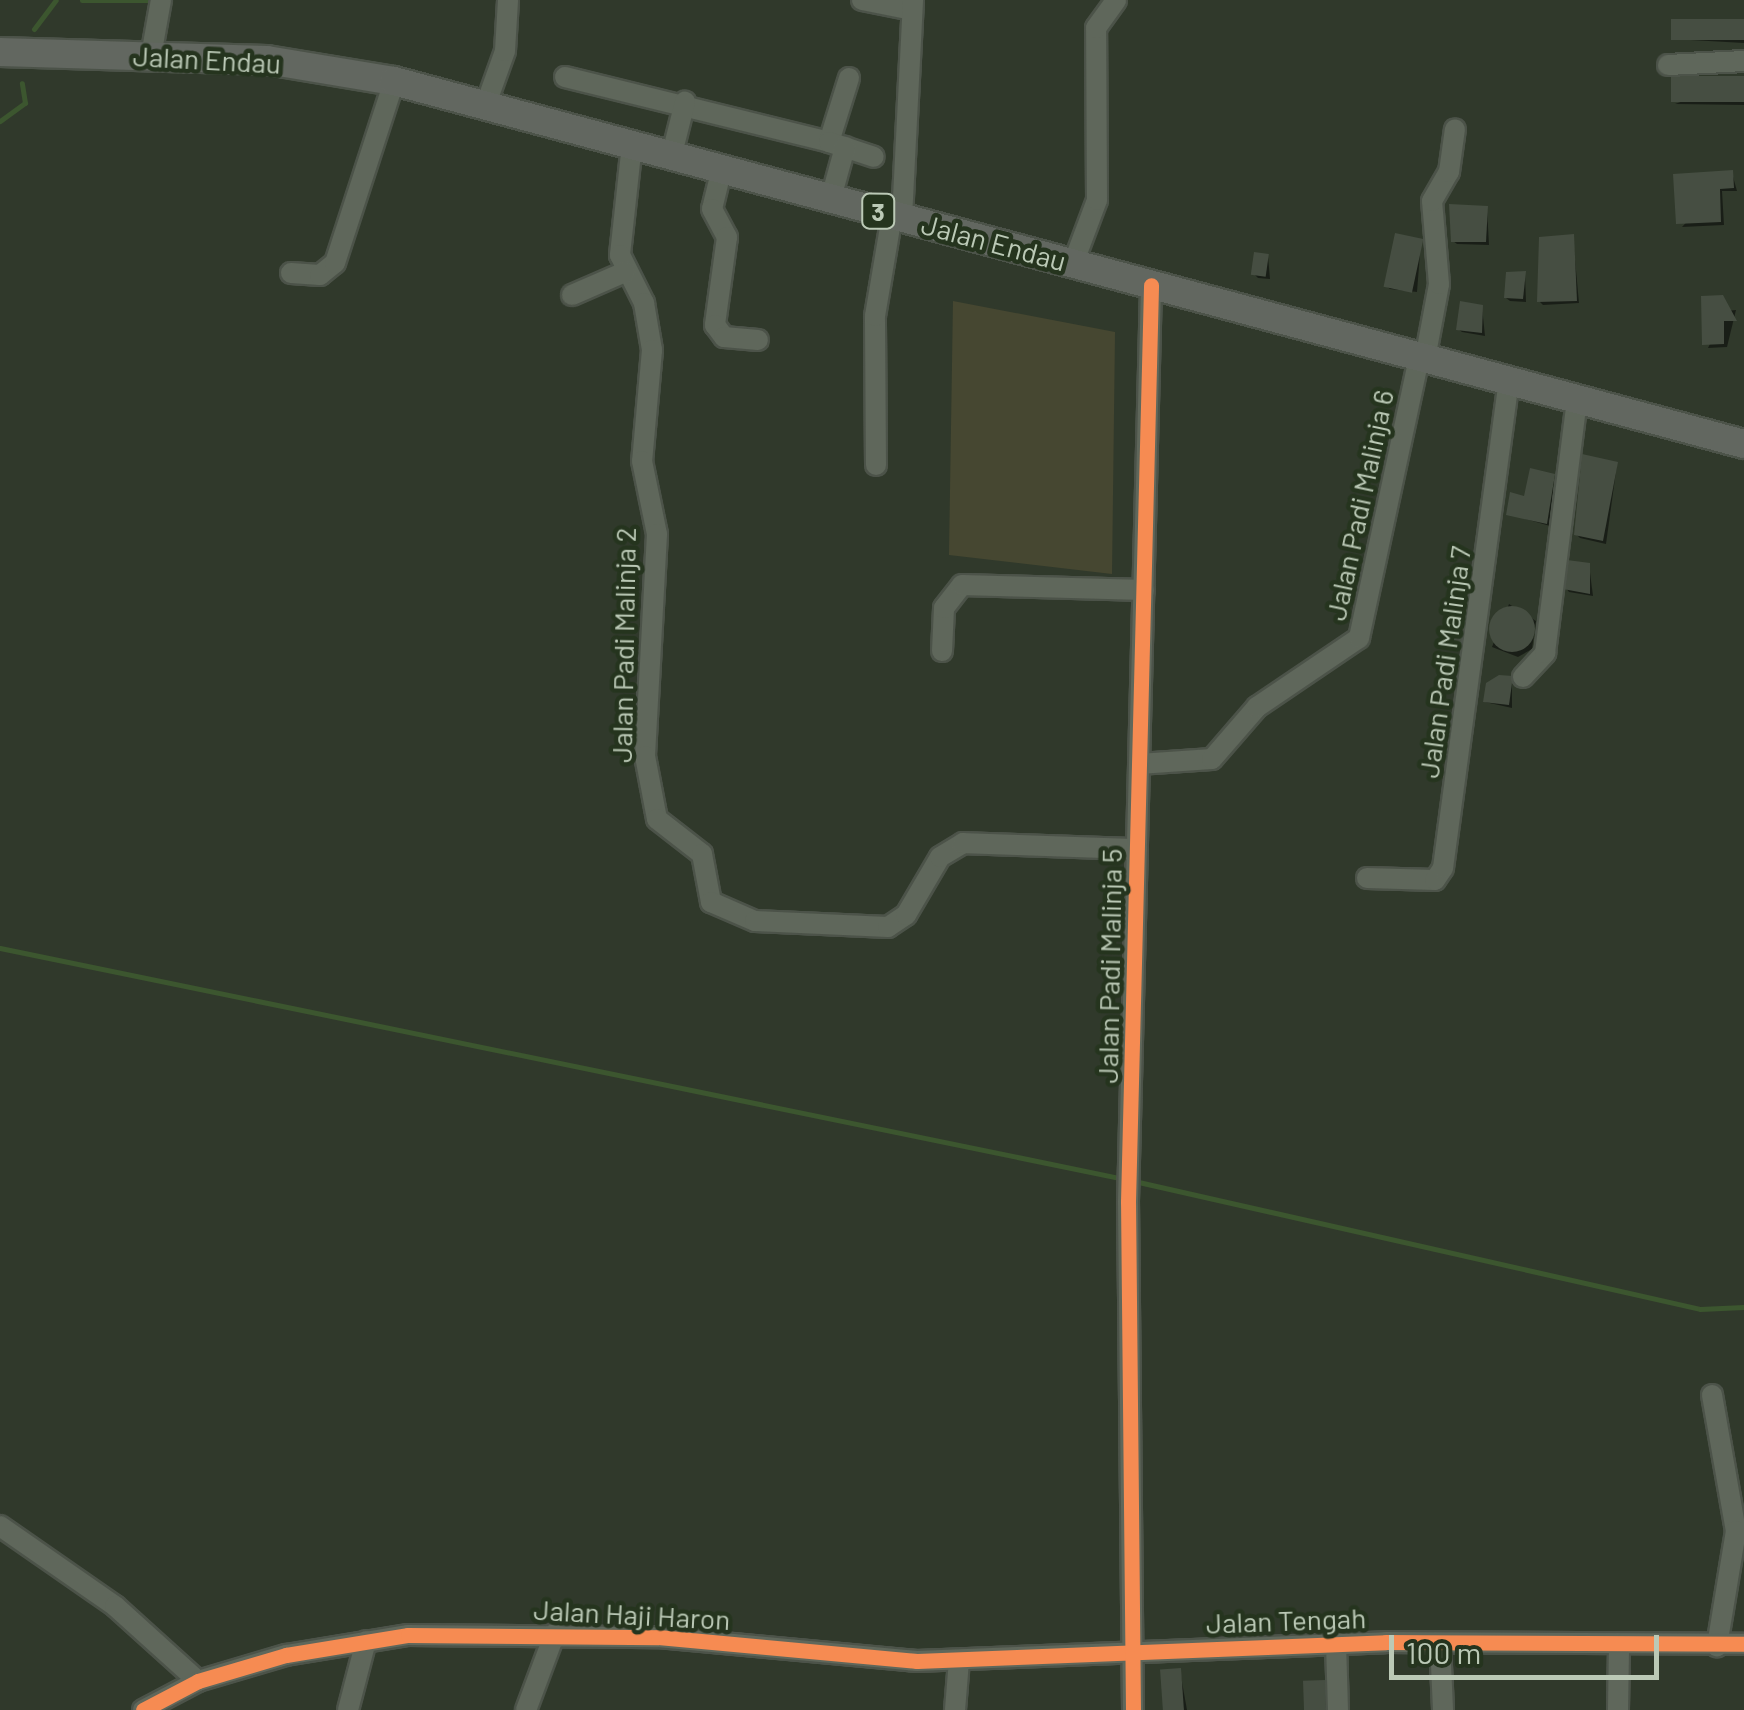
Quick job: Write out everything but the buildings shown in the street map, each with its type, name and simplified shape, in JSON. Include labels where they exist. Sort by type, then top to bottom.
[{"type":"highway","name":"Jalan Endau","points":[[0,52],[267,60],[394,81],[1744,444]]},
{"type":"street","points":[[151,56],[161,0]]},
{"type":"street","points":[[486,104],[505,51],[508,0]]},
{"type":"street","points":[[862,0],[912,5],[897,216],[875,316],[876,464]]},
{"type":"street","points":[[1073,264],[1097,200],[1096,28],[1116,0]]},
{"type":"street","points":[[1668,66],[1744,61]]},
{"type":"street","points":[[565,77],[685,102],[874,157]]},
{"type":"street","points":[[830,198],[849,78]]},
{"type":"street","points":[[291,274],[320,275],[335,262],[394,81]]},
{"type":"street","points":[[672,154],[685,102]]},
{"type":"street","name":"Jalan Padi Malinja 6","points":[[1139,764],[1212,759],[1258,707],[1359,638],[1439,284],[1432,201],[1449,172],[1455,130]]},
{"type":"street","name":"Jalan Padi Malinja 2","points":[[632,144],[625,272],[644,303],[652,350],[642,461],[656,534],[645,756],[651,804],[663,828],[702,854],[711,902],[755,921],[894,925],[940,857],[964,843],[1137,849]]},
{"type":"street","points":[[722,168],[712,209],[727,237],[714,326],[724,337],[758,340]]},
{"type":"street","points":[[572,294],[625,272]]},
{"type":"street","name":"Jalan Padi Malinja 5","points":[[1133,1710],[1128,1202],[1151,284]]},
{"type":"street","name":"Jalan Padi Malinja 7","points":[[1367,878],[1435,880],[1443,868],[1508,380]]},
{"type":"street","points":[[1522,677],[1545,653],[1577,398]]},
{"type":"street","points":[[942,652],[944,608],[962,585],[1144,590]]},
{"type":"street","points":[[1712,1395],[1736,1532],[1716,1646]]},
{"type":"street","points":[[0,1526],[116,1606],[198,1681]]},
{"type":"street","points":[[526,1710],[554,1633]]},
{"type":"street","name":"Jalan Haji Haron","points":[[143,1710],[198,1681],[366,1640],[554,1633],[960,1660],[1130,1649]]},
{"type":"street","points":[[348,1710],[366,1640]]},
{"type":"street","points":[[1440,1642],[1443,1710]]},
{"type":"street","name":"Jalan Tengah","points":[[1130,1649],[1440,1642],[1744,1644]]},
{"type":"street","points":[[1336,1643],[1338,1710]]},
{"type":"street","points":[[1618,1710],[1619,1644]]},
{"type":"street","points":[[955,1710],[960,1660]]},
{"type":"green space","points":[[953,301],[1115,332],[1112,574],[949,555]]},
{"type":"waterway","points":[[34,29],[56,0]]},
{"type":"waterway","points":[[82,0],[148,0]]},
{"type":"waterway","points":[[0,121],[25,103],[22,83]]},
{"type":"waterway","points":[[0,948],[1124,1179]]},
{"type":"waterway","points":[[1134,1181],[1700,1309],[1744,1307]]},
{"type":"cycle path","points":[[1133,1710],[1128,1202],[1151,285]]},
{"type":"cycle path","points":[[143,1710],[198,1681],[286,1655],[408,1635],[658,1637],[917,1661],[1386,1642],[1744,1644]]}]
